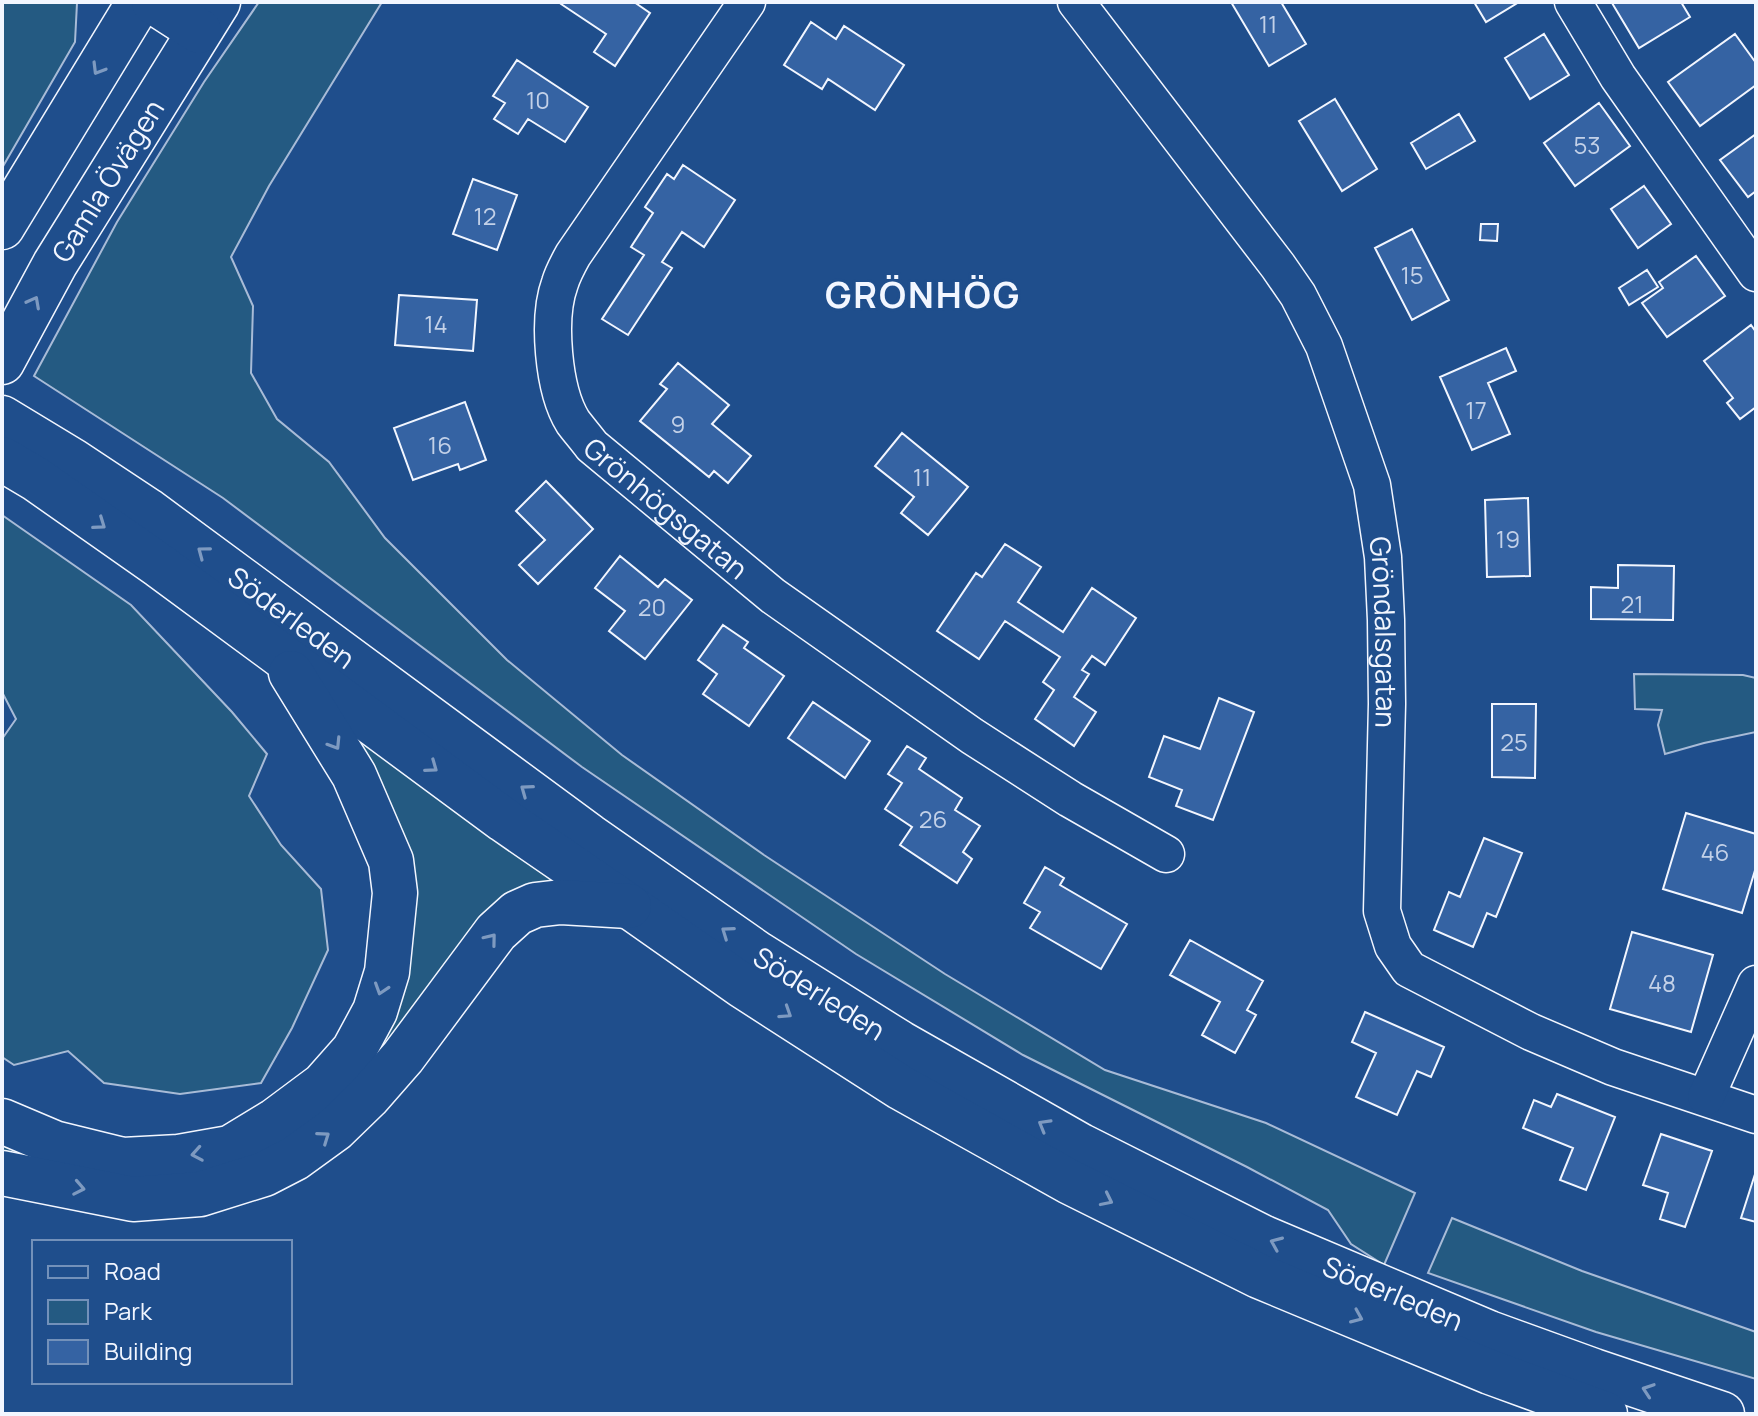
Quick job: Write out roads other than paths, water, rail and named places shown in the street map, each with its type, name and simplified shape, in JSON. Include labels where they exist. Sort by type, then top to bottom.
[{"type":"main road","points":[[2,227],[139,2]]},
{"type":"main road","points":[[154,2],[209,11]]},
{"type":"main road","name":"Gamla Övägen","points":[[8,351],[55,264],[209,11]]},
{"type":"main road","name":"Söderleden","points":[[2,418],[147,510],[602,845],[758,954],[900,1043],[1081,1146],[1264,1238],[1489,1333],[1722,1414]]},
{"type":"main road","name":"Söderleden","points":[[2,459],[36,479],[160,566],[504,820],[743,986],[900,1087],[1070,1182],[1259,1276],[1490,1372],[1605,1414]]},
{"type":"main road","points":[[2,1121],[54,1143],[123,1160],[179,1157],[230,1148],[276,1120],[323,1085],[354,1050],[375,1011],[387,972],[395,893],[391,861],[354,775],[279,654]]},
{"type":"main road","points":[[2,1173],[133,1199],[200,1194],[264,1174],[295,1158],[335,1129],[368,1097],[403,1057],[496,932],[517,913],[535,905],[561,902],[629,906]]},
{"type":"street","name":"Grönhögsgatan","points":[[747,2],[573,255],[559,285],[552,322],[554,357],[561,393],[572,420],[592,446],[773,596],[972,736],[1070,799],[1166,854]]},
{"type":"street","name":"Gröndalsgatan","points":[[1076,2],[1298,295],[1324,346],[1352,423],[1372,485],[1383,557],[1387,704],[1382,911],[1393,946],[1409,969],[1531,1032],[1613,1067],[1756,1115]]},
{"type":"street","points":[[1573,2],[1618,77],[1756,273]]},
{"type":"street","points":[[1706,1097],[1756,984]]},
{"type":"district","name":"GRÖNHÖG","points":[[923,294]]}]
